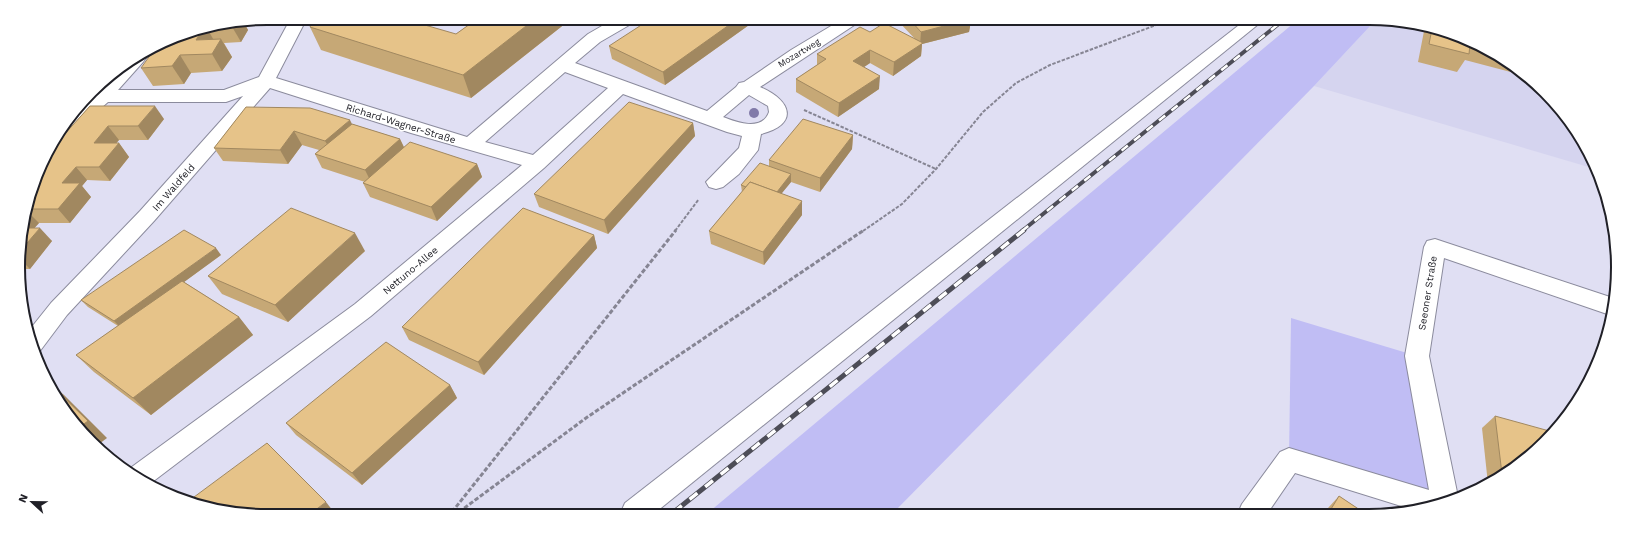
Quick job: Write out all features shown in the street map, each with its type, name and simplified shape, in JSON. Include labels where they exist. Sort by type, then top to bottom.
[{"type":"street","name":"Im Waldfeld","points":[[36,339],[59,309],[147,216],[266,82],[295,25]]},
{"type":"street","points":[[470,144],[609,25]]},
{"type":"street","name":"Mozartweg","points":[[709,118],[745,87],[792,56],[845,25]]},
{"type":"street","points":[[639,509],[1249,25]]},
{"type":"street","points":[[563,65],[734,128],[753,130],[771,124],[776,118],[778,112],[777,106],[767,98],[745,87]]},
{"type":"street","points":[[80,114],[118,77]]},
{"type":"street","points":[[97,96],[226,96],[266,82]]},
{"type":"street","name":"Richard-Wagner-Straße","points":[[266,82],[537,163]]},
{"type":"street","name":"Nettuno-Allee","points":[[143,475],[363,310],[537,163],[621,86]]},
{"type":"street","points":[[716,182],[732,169],[748,150],[753,130]]},
{"type":"street","name":"Seeoner Straße","points":[[1443,497],[1417,356],[1435,247],[1608,305]]},
{"type":"street","points":[[1255,509],[1289,460],[1427,502]]},
{"type":"path","points":[[462,509],[586,418],[902,204],[936,169],[973,121],[996,98],[1017,82],[1044,68],[1139,34],[1158,25]]},
{"type":"path","points":[[777,106],[790,104],[936,169]]},
{"type":"path","points":[[454,509],[492,460],[651,265],[708,188],[716,182]]},
{"type":"shaded area","points":[[1291,25],[1371,25],[1314,86],[897,509],[713,509]]},
{"type":"shaded area","points":[[1371,25],[1401,27],[1432,33],[1462,43],[1490,57],[1529,85],[1551,107],[1561,120],[1579,146],[1590,167],[1314,86]]},
{"type":"shaded area","points":[[1291,318],[1417,356],[1444,497],[1438,499],[1289,460]]},
{"type":"building","points":[[311,25],[425,25],[456,34],[469,25],[527,25],[463,75],[310,27]]},
{"type":"building","points":[[641,25],[729,25],[663,72],[609,46]]},
{"type":"building","points":[[881,25],[888,25],[923,43],[894,62],[870,50],[853,61],[880,76],[839,103],[796,79],[826,59],[817,54],[860,27],[870,32]]},
{"type":"building","points":[[915,25],[948,25],[921,32]]},
{"type":"building","points":[[1432,33],[1470,47],[1469,54],[1429,44]]},
{"type":"building","points":[[200,34],[196,40],[221,39],[212,54],[180,55],[172,66],[141,68],[150,55],[174,43]]},
{"type":"building","points":[[629,102],[693,123],[604,220],[534,194]]},
{"type":"building","points":[[90,106],[155,106],[138,126],[108,126],[94,143],[119,143],[99,167],[76,167],[62,183],[80,183],[58,209],[32,209],[43,174],[57,146],[67,131]]},
{"type":"building","points":[[246,107],[310,108],[350,120],[325,141],[294,131],[280,150],[214,148]]},
{"type":"building","points":[[803,119],[853,135],[820,178],[769,160]]},
{"type":"building","points":[[352,124],[400,139],[365,170],[315,154]]},
{"type":"building","points":[[410,142],[477,164],[431,207],[363,183]]},
{"type":"building","points":[[760,163],[791,174],[777,192],[750,182],[746,187],[741,185]]},
{"type":"building","points":[[750,182],[802,201],[763,252],[709,231]]},
{"type":"building","points":[[291,208],[355,233],[275,305],[208,276]]},
{"type":"building","points":[[523,208],[594,235],[478,362],[402,327]]},
{"type":"building","points":[[28,228],[40,228],[26,244]]},
{"type":"building","points":[[184,230],[216,248],[114,321],[81,300]]},
{"type":"building","points":[[182,281],[239,317],[133,398],[76,355]]},
{"type":"building","points":[[386,342],[450,385],[352,473],[286,423]]},
{"type":"building","points":[[63,397],[88,421],[83,425]]},
{"type":"building","points":[[1495,416],[1548,430],[1529,449],[1501,469]]},
{"type":"building","points":[[267,443],[326,502],[317,509],[267,509],[235,507],[193,497]]},
{"type":"building","points":[[1339,496],[1358,509],[1331,509]]},
{"type":"railway","points":[[1022,231],[1277,25]]},
{"type":"railway","points":[[678,509],[1024,230]]}]
